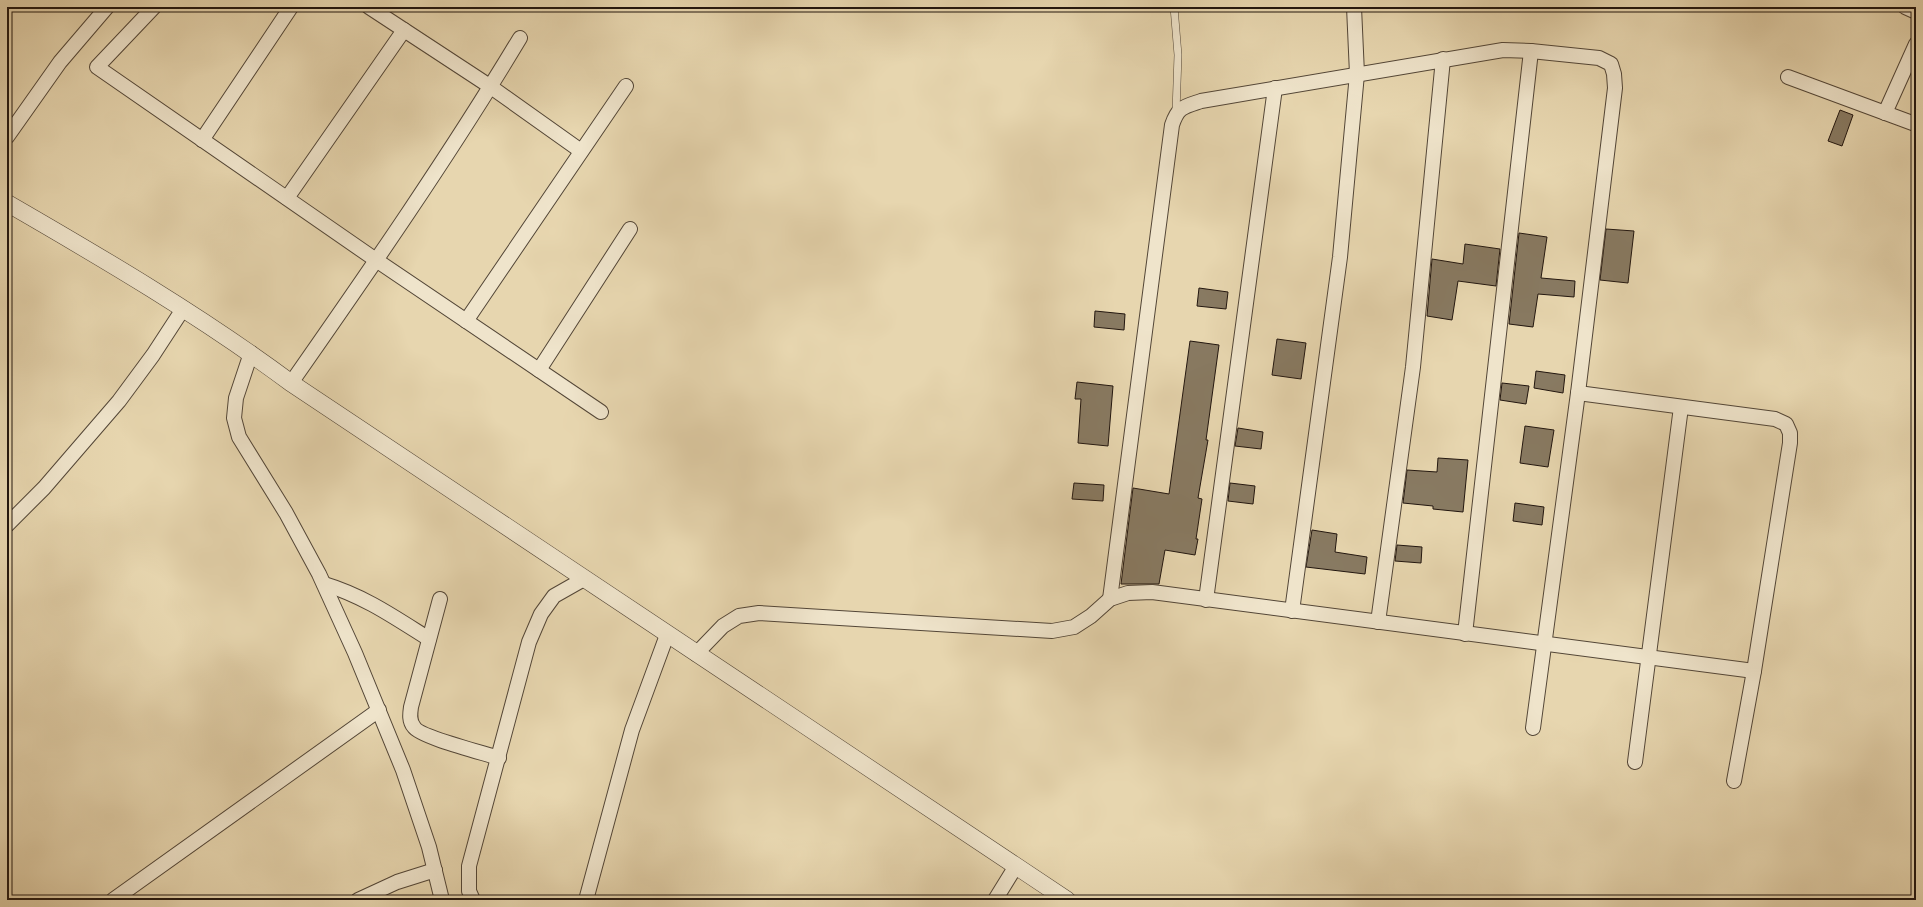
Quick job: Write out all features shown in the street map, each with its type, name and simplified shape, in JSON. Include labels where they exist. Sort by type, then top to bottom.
[{"type":"street","points":[[7,137],[60,62],[106,7]]},
{"type":"street","points":[[154,7],[97,67],[376,260],[601,412]]},
{"type":"street","points":[[202,140],[291,7]]},
{"type":"street","points":[[369,7],[491,86],[581,151]]},
{"type":"street","points":[[1292,611],[1340,257],[1357,74],[1354,7]]},
{"type":"street","points":[[1905,7],[1916,12]]},
{"type":"street","points":[[287,198],[404,30]]},
{"type":"street","points":[[291,383],[376,260],[491,86],[520,38]]},
{"type":"street","points":[[1885,113],[1916,44]]},
{"type":"street","points":[[1110,599],[1170,133],[1176,112],[1188,105],[1200,101],[1503,50],[1531,51],[1599,58],[1611,64],[1614,74],[1614,96],[1578,393],[1533,728]]},
{"type":"street","points":[[1466,634],[1531,51]]},
{"type":"street","points":[[1378,622],[1412,367],[1443,59]]},
{"type":"street","points":[[1788,77],[1915,124]]},
{"type":"street","points":[[466,321],[626,86]]},
{"type":"street","points":[[1206,600],[1275,88]]},
{"type":"street","points":[[7,203],[66,237],[183,309],[667,635],[1067,900]]},
{"type":"street","points":[[539,370],[630,229]]},
{"type":"street","points":[[7,525],[44,488],[119,401],[142,371],[183,309]]},
{"type":"street","points":[[251,354],[236,398],[234,418],[239,437],[286,513],[324,584],[379,710],[403,770],[429,847],[442,900]]},
{"type":"street","points":[[1578,393],[1775,419],[1786,424],[1790,433],[1790,443],[1754,671],[1734,780]]},
{"type":"street","points":[[1635,762],[1681,407]]},
{"type":"street","points":[[473,900],[469,891],[469,866],[529,642],[541,614],[554,596],[584,579]]},
{"type":"street","points":[[324,584],[346,591],[368,601],[429,639]]},
{"type":"street","points":[[696,654],[723,626],[739,616],[759,613],[1052,631],[1074,627],[1091,616],[1110,599],[1128,593],[1152,592],[1545,645],[1754,671]]},
{"type":"street","points":[[440,599],[411,707],[410,718],[415,729],[428,735],[499,758]]},
{"type":"street","points":[[586,900],[632,730],[667,635]]},
{"type":"street","points":[[113,900],[379,710]]},
{"type":"street","points":[[999,894],[1016,866]]},
{"type":"street","points":[[358,900],[397,882],[434,870]]},
{"type":"lane","points":[[1174,7],[1178,55],[1176,112]]},
{"type":"building","points":[[1840,110],[1853,115],[1842,146],[1828,141]]},
{"type":"building","points":[[1606,229],[1634,231],[1628,283],[1600,280]]},
{"type":"building","points":[[1519,233],[1547,237],[1541,278],[1575,281],[1574,297],[1538,294],[1533,327],[1509,324]]},
{"type":"building","points":[[1465,244],[1500,249],[1496,286],[1458,281],[1452,320],[1427,316],[1432,259],[1463,264]]},
{"type":"building","points":[[1199,288],[1228,292],[1226,309],[1197,306]]},
{"type":"building","points":[[1095,311],[1125,314],[1124,330],[1094,327]]},
{"type":"building","points":[[1277,339],[1306,343],[1301,379],[1272,375]]},
{"type":"building","points":[[1190,341],[1219,345],[1206,440],[1208,440],[1198,498],[1202,499],[1195,555],[1165,550],[1159,584],[1121,584],[1133,488],[1169,494]]},
{"type":"building","points":[[1536,371],[1565,375],[1563,393],[1534,388]]},
{"type":"building","points":[[1077,382],[1113,386],[1108,446],[1078,443],[1081,399],[1075,399]]},
{"type":"building","points":[[1502,383],[1529,386],[1526,404],[1500,400]]},
{"type":"building","points":[[1525,426],[1554,430],[1548,467],[1520,463]]},
{"type":"building","points":[[1238,428],[1263,432],[1261,449],[1235,446]]},
{"type":"building","points":[[1438,458],[1468,460],[1463,512],[1433,509],[1433,506],[1403,503],[1407,470],[1437,472]]},
{"type":"building","points":[[1074,483],[1104,485],[1103,501],[1072,499]]},
{"type":"building","points":[[1230,483],[1255,486],[1253,504],[1228,501]]},
{"type":"building","points":[[1515,503],[1544,507],[1542,525],[1513,521]]},
{"type":"building","points":[[1312,530],[1337,534],[1335,552],[1367,557],[1365,574],[1306,567]]},
{"type":"building","points":[[1397,545],[1422,547],[1421,563],[1395,561]]}]
